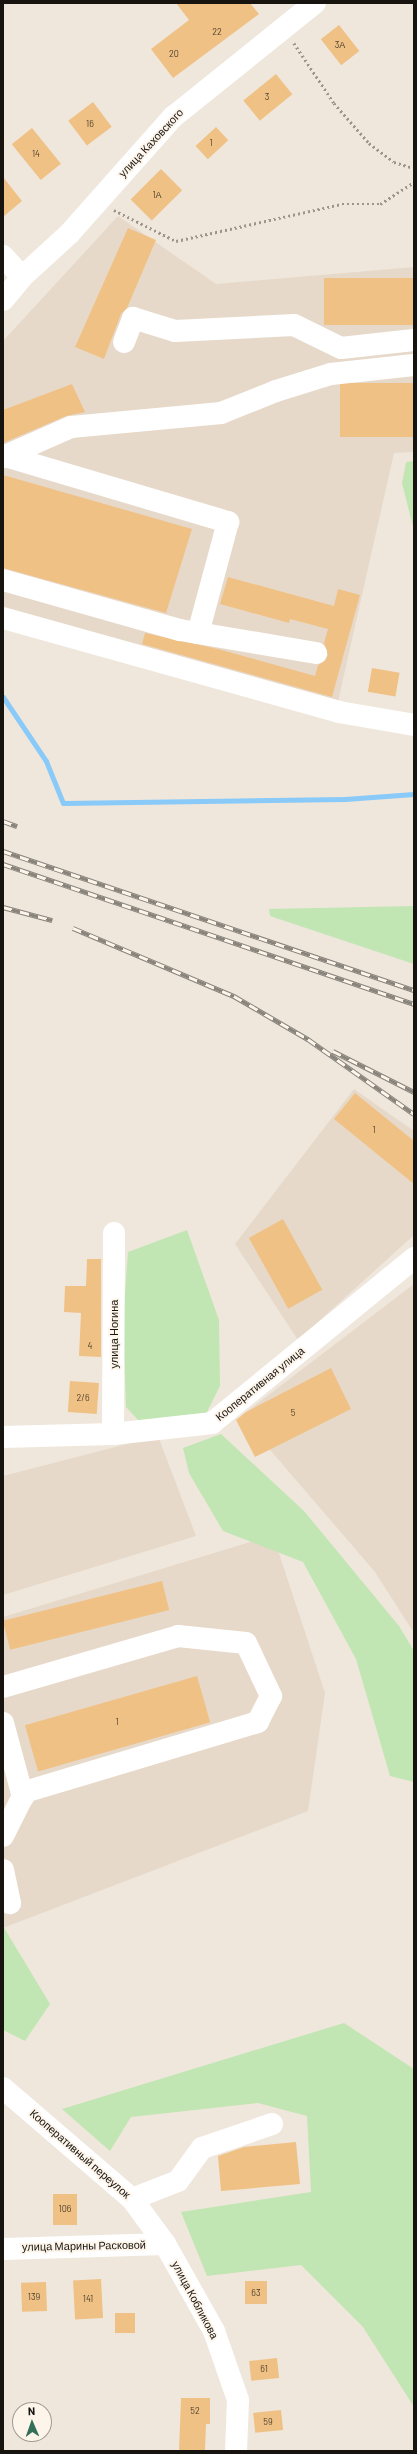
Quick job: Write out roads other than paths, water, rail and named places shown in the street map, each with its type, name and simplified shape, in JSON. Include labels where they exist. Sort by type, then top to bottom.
[{"type":"street","name":"улица Каховского","points":[[3,300],[22,277],[69,234],[173,117],[315,3]]},
{"type":"street","points":[[3,256],[22,277]]},
{"type":"street","points":[[124,342],[133,318],[175,331],[294,325],[341,348],[414,340]]},
{"type":"street","points":[[4,457],[70,427],[221,413],[276,391],[331,374],[414,365]]},
{"type":"street","points":[[4,457],[228,522],[198,633]]},
{"type":"street","points":[[3,580],[198,633],[316,654]]},
{"type":"street","points":[[3,618],[338,712],[414,725]]},
{"type":"street","name":"улица Ногина","points":[[113,1434],[114,1233]]},
{"type":"street","name":"Кооперативная улица","points":[[3,1437],[113,1434],[212,1423],[414,1258]]},
{"type":"street","points":[[3,1687],[178,1636],[246,1644],[271,1696],[258,1722],[25,1792],[3,1836]]},
{"type":"street","points":[[3,1723],[23,1797]]},
{"type":"street","points":[[3,1870],[10,1903]]},
{"type":"street","name":"Кооперативный переулок","points":[[3,2088],[132,2199],[166,2244]]},
{"type":"street","points":[[132,2199],[178,2181],[202,2148],[272,2124]]},
{"type":"street","name":"улица Марины Расковой","points":[[3,2248],[166,2244]]},
{"type":"street","name":"улица Кобликова","points":[[166,2244],[214,2331],[238,2400],[236,2451]]},
{"type":"waterway","points":[[3,697],[46,761],[63,803],[345,799],[414,794]]},
{"type":"railway","points":[[3,821],[17,826]]},
{"type":"railway","points":[[3,851],[414,990]]},
{"type":"railway","points":[[3,864],[414,1004]]},
{"type":"railway","points":[[3,907],[52,920]]},
{"type":"railway","points":[[73,928],[234,996],[308,1039],[414,1114]]},
{"type":"railway","points":[[333,1051],[414,1092]]}]
